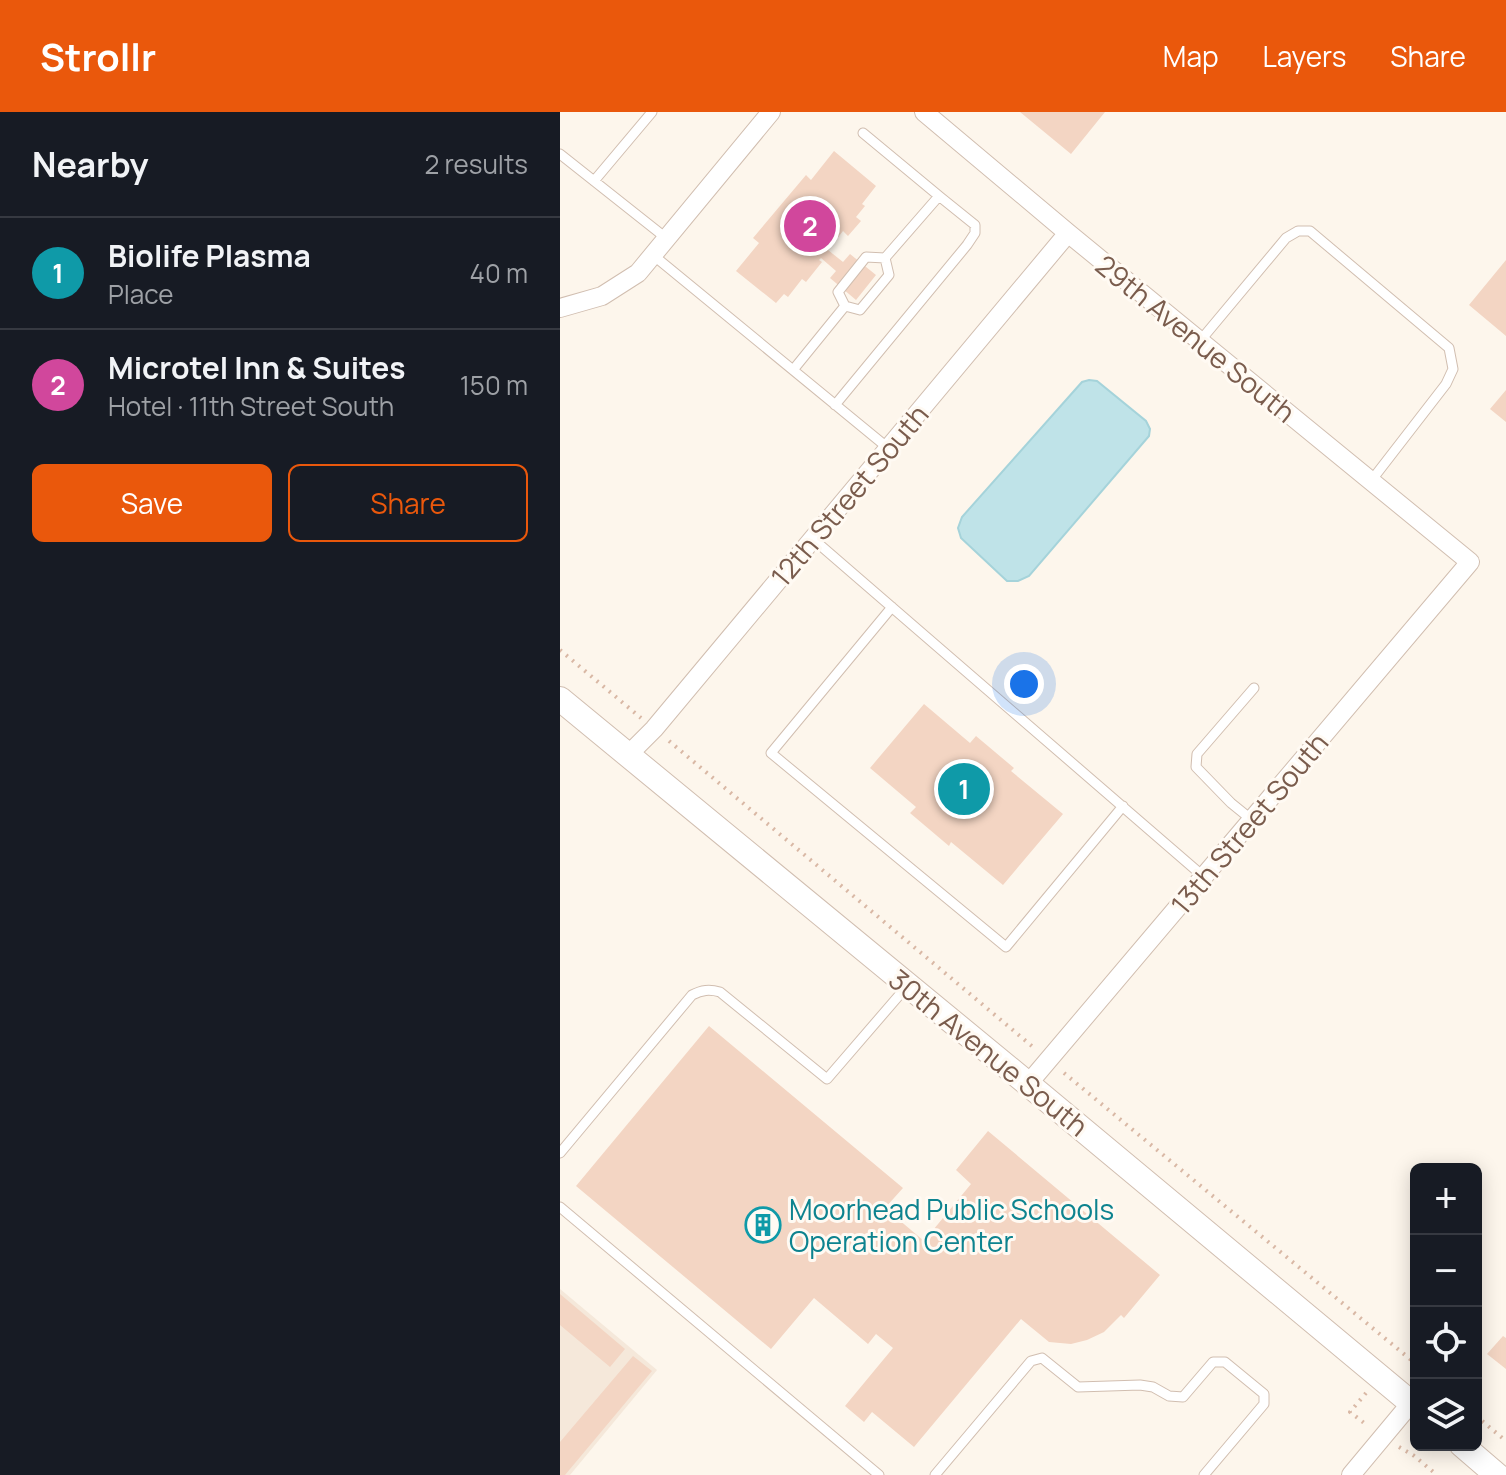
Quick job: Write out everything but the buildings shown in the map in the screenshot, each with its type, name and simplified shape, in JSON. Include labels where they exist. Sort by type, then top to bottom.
[{"type":"street","points":[[560,308],[602,296],[638,273],[771,112]]},
{"type":"street","name":"29th Avenue South","points":[[924,112],[1470,562]]},
{"type":"street","name":"12th Street South","points":[[627,756],[654,729],[1068,233]]},
{"type":"street","name":"13th Street South","points":[[1028,1084],[1470,562]]},
{"type":"street","name":"30th Avenue South","points":[[560,699],[1410,1402]]},
{"type":"street","points":[[1351,1475],[1410,1409]]},
{"type":"street","points":[[1469,1451],[1497,1475]]},
{"type":"lane","points":[[594,181],[652,112]]},
{"type":"lane","points":[[835,405],[975,233],[975,225],[863,133]]},
{"type":"lane","points":[[560,154],[666,238]]},
{"type":"lane","points":[[885,258],[939,196]]},
{"type":"lane","points":[[1200,341],[1286,238],[1298,231],[1310,231],[1449,348],[1453,369],[1446,384],[1371,481]]},
{"type":"lane","points":[[653,255],[888,448]]},
{"type":"lane","points":[[866,257],[885,258],[889,275],[860,310],[845,306],[838,292],[866,257]]},
{"type":"lane","points":[[793,370],[845,306]]},
{"type":"lane","points":[[812,539],[1204,877]]},
{"type":"lane","points":[[892,607],[771,753],[1006,947],[1123,806]]},
{"type":"lane","points":[[1252,820],[1196,767],[1197,754],[1254,688]]},
{"type":"lane","points":[[560,1153],[692,995],[700,991],[711,989],[720,992],[827,1079],[908,985]]},
{"type":"lane","points":[[560,1207],[879,1475]]},
{"type":"lane","points":[[935,1475],[1031,1361],[1042,1358],[1078,1387],[1140,1385],[1153,1387],[1169,1396],[1183,1397],[1213,1362],[1225,1362],[1264,1394],[1264,1404],[1204,1475]]},
{"type":"path","points":[[560,650],[1049,1061],[1410,1359]]},
{"type":"path","points":[[1482,1421],[1506,1441]]},
{"type":"path","points":[[1413,1455],[1437,1475]]},
{"type":"shaded area","points":[[560,1289],[657,1370],[570,1475],[560,1475]]},
{"type":"water","points":[[1097,381],[1146,421],[1149,436],[1029,576],[1018,581],[1007,581],[961,538],[958,528],[962,517],[1082,382]]},
{"type":"place","name":"Microtel Inn & Suites","points":[[810,226]]},
{"type":"place","name":"Biolife Plasma","points":[[964,789]]},
{"type":"place","name":"Moorhead Public Schools Operation Center","points":[[763,1225]]}]
